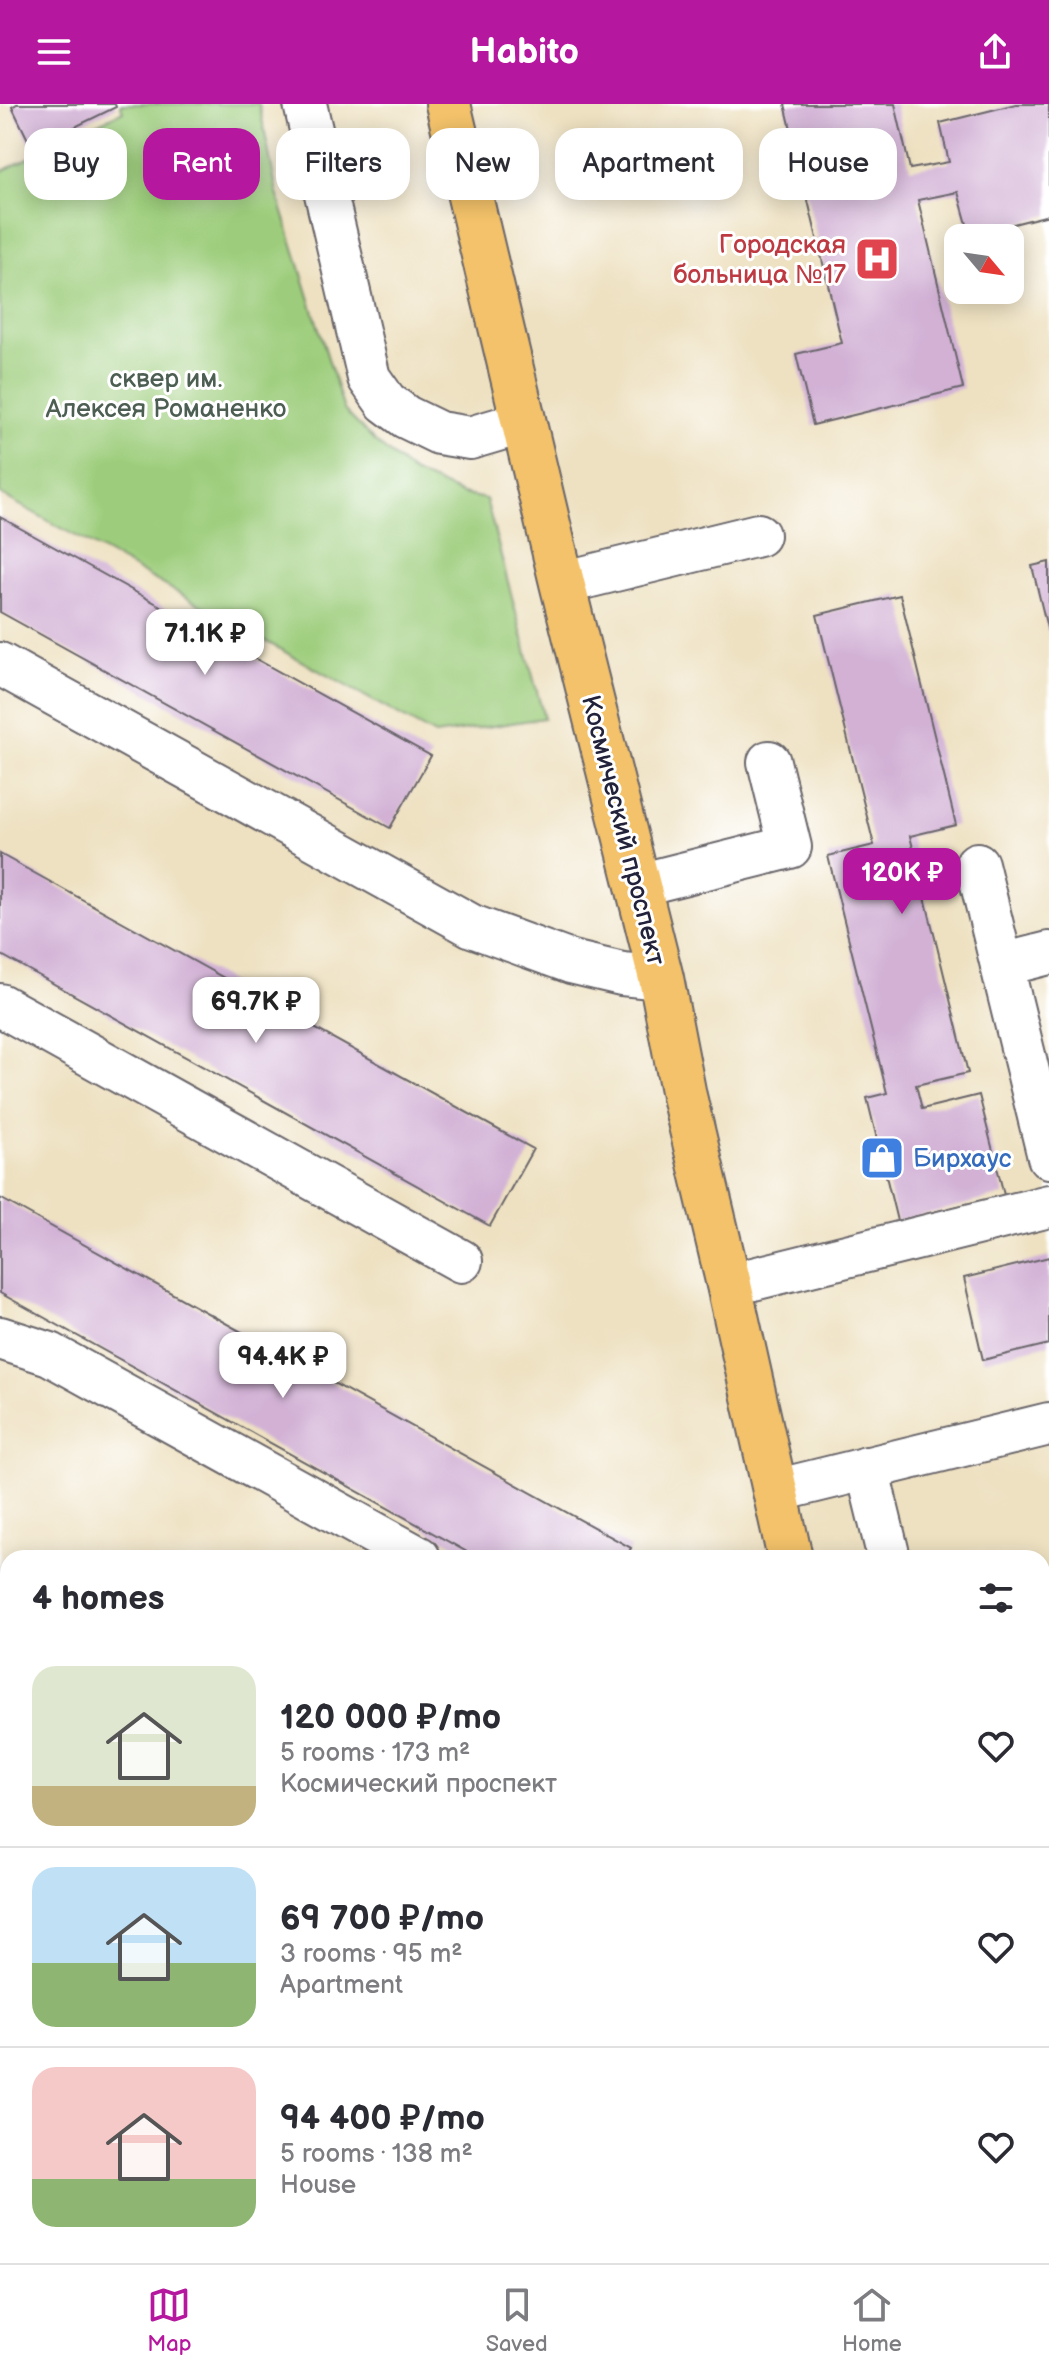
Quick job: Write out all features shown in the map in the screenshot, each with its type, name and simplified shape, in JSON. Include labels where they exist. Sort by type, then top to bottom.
[{"type":"main road","name":"Космический проспект","points":[[448,104],[562,583],[661,978],[684,1096],[788,1550]]},
{"type":"lane","points":[[305,104],[369,378],[386,402],[406,417],[439,433],[470,438],[524,422]]},
{"type":"lane","points":[[562,583],[758,535]]},
{"type":"lane","points":[[0,664],[472,926],[571,962],[622,974],[661,978]]},
{"type":"lane","points":[[638,885],[790,847],[769,762]]},
{"type":"lane","points":[[977,864],[1049,1157]]},
{"type":"lane","points":[[1002,965],[1049,953]]},
{"type":"lane","points":[[0,1005],[461,1261]]},
{"type":"lane","points":[[729,1285],[1049,1206]]},
{"type":"lane","points":[[0,1338],[50,1354],[405,1550]]},
{"type":"lane","points":[[775,1491],[1049,1424]]},
{"type":"lane","points":[[867,1468],[887,1550]]},
{"type":"green space","name":"сквер им. Алексея Романенко","points":[[120,104],[259,104],[276,200],[279,200],[344,410],[374,441],[412,472],[462,494],[486,499],[544,718],[435,735],[0,494],[0,172],[24,160],[24,200],[127,200],[127,128],[89,128],[123,111]]},
{"type":"building","points":[[17,104],[115,104],[116,107],[73,128],[24,128],[24,132],[12,107]]},
{"type":"building","points":[[785,104],[895,104],[910,169],[949,162],[940,123],[1016,104],[1049,104],[1049,215],[1013,224],[967,224],[958,192],[918,200],[963,388],[813,425],[796,354],[842,343],[808,200],[897,200],[897,128],[791,128]]},
{"type":"building","points":[[0,517],[431,756],[390,828],[0,612]]},
{"type":"building","points":[[1049,562],[1049,632],[1048,632],[1032,566]]},
{"type":"building","points":[[900,595],[956,825],[910,836],[968,1073],[916,1085],[922,1109],[979,1095],[1004,1195],[897,1221],[867,1098],[887,1093],[828,856],[874,845],[817,615]]},
{"type":"building","points":[[0,854],[533,1149],[490,1226],[0,954]]},
{"type":"building","points":[[0,1198],[631,1548],[464,1550],[0,1293]]},
{"type":"building","points":[[1049,1257],[1049,1344],[983,1360],[964,1278]]},
{"type":"place","name":"Городская больница №17","points":[[877,259]]},
{"type":"place","name":"Бирхаус","points":[[882,1158]]}]
